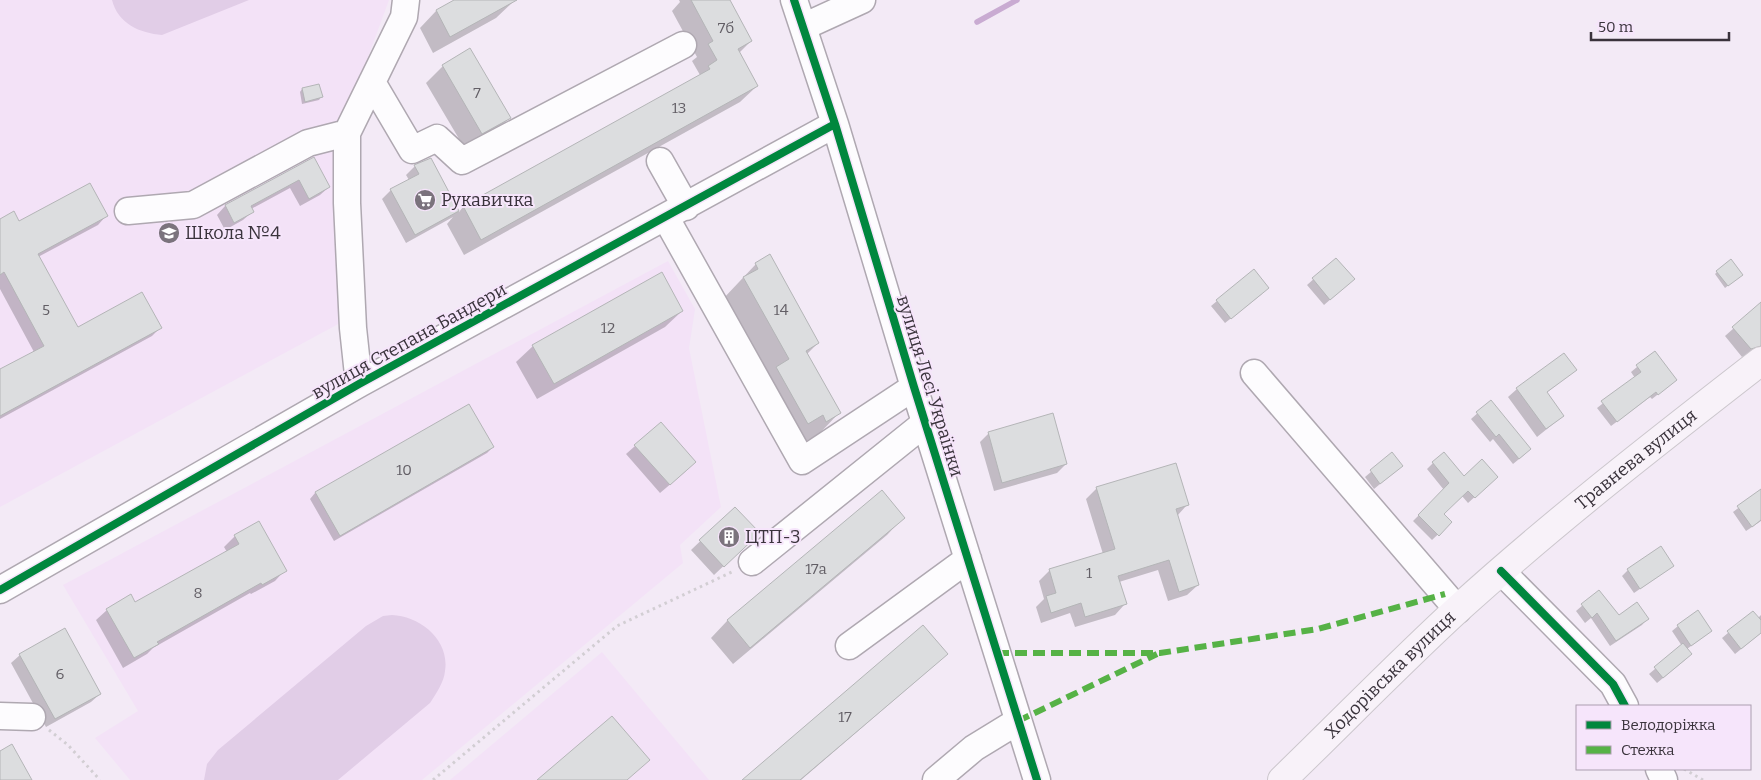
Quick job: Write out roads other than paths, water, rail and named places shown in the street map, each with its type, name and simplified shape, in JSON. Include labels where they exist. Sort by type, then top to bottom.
[{"type":"main road","name":"Травнева вулиця","points":[[1507,566],[1593,492],[1761,361]]},
{"type":"main road","name":"Ходорівська вулиця","points":[[1282,780],[1458,610],[1507,566]]},
{"type":"street","points":[[358,384],[346,203],[347,133],[404,17],[406,0]]},
{"type":"street","name":"вулиця Лесі Українки","points":[[794,0],[807,25],[914,387],[1037,780]]},
{"type":"street","points":[[807,25],[862,0]]},
{"type":"street","points":[[372,82],[412,150],[437,138],[462,161],[683,45]]},
{"type":"street","name":"вулиця Степана Бандери","points":[[0,590],[358,384],[835,124]]},
{"type":"street","points":[[128,211],[193,205],[308,143],[347,133]]},
{"type":"street","points":[[660,161],[676,212],[802,461],[914,387]]},
{"type":"street","points":[[1254,373],[1458,610]]},
{"type":"street","points":[[752,562],[925,422]]},
{"type":"street","points":[[850,646],[968,559]]},
{"type":"street","points":[[1507,566],[1613,684],[1624,705]]},
{"type":"street","points":[[0,716],[32,717]]},
{"type":"street","points":[[936,780],[974,748],[1018,721]]},
{"type":"waterway","points":[[977,22],[1017,0]]},
{"type":"place","name":"Рукавичка","points":[[425,200]]},
{"type":"place","name":"Школа №4","points":[[169,233]]},
{"type":"place","name":"ЦТП-3","points":[[729,537]]}]
